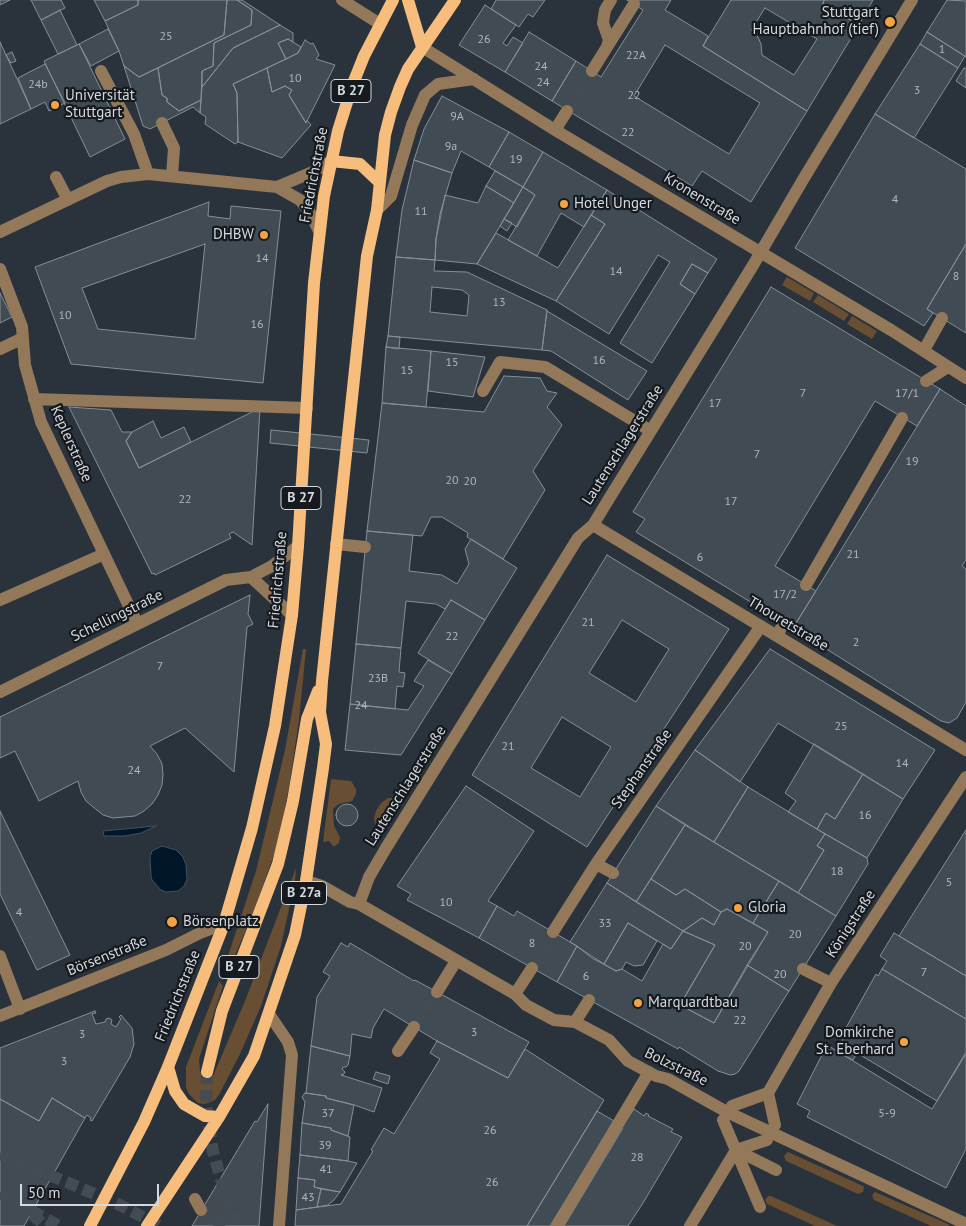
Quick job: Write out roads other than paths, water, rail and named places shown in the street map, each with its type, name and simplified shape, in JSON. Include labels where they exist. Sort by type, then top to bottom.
[{"type":"main road","name":"Friedrichstraße","points":[[168,1068],[224,924],[252,828],[268,764],[292,615],[319,231],[331,161],[352,86],[393,0]]},
{"type":"main road","points":[[408,0],[422,48]]},
{"type":"main road","name":"B 27","points":[[207,1072],[222,1011],[278,864],[295,792],[307,718],[322,681],[367,256],[377,210],[385,135],[391,112],[408,69],[455,0]]},
{"type":"main road","points":[[331,161],[360,164],[379,182]]},
{"type":"main road","name":"B 27a","points":[[147,1226],[219,1117],[254,1056],[295,935],[317,814],[326,744],[320,712],[322,681]]},
{"type":"main road","points":[[168,1068],[175,1092],[184,1104],[205,1116],[219,1117]]},
{"type":"main road","name":"B 27","points":[[90,1226],[144,1122],[168,1068]]},
{"type":"street","points":[[342,0],[380,24]]},
{"type":"street","points":[[607,48],[609,40],[603,23],[605,10],[611,0]]},
{"type":"street","name":"Lautenschlagerstraße","points":[[358,904],[369,877],[578,538],[593,525],[761,252],[912,0]]},
{"type":"street","points":[[592,71],[634,4]]},
{"type":"street","name":"Kronenstraße","points":[[422,48],[722,231],[761,252],[924,350],[966,378]]},
{"type":"street","points":[[101,71],[134,134],[148,174]]},
{"type":"street","points":[[377,210],[391,196],[412,125],[425,95],[438,84],[474,79]]},
{"type":"street","points":[[555,130],[567,111]]},
{"type":"street","points":[[162,123],[174,148],[172,176]]},
{"type":"street","points":[[277,187],[314,171],[331,161]]},
{"type":"street","points":[[0,232],[107,181],[121,177],[148,174],[277,187],[300,200],[309,210],[319,231]]},
{"type":"street","points":[[56,177],[68,200]]},
{"type":"street","name":"Keplerstraße","points":[[0,269],[18,313],[23,338],[25,365],[40,422],[137,623]]},
{"type":"street","points":[[924,350],[942,318]]},
{"type":"street","points":[[0,349],[23,338]]},
{"type":"street","points":[[483,392],[500,362],[545,367],[651,431]]},
{"type":"street","points":[[926,381],[948,366]]},
{"type":"street","points":[[34,399],[307,408]]},
{"type":"street","points":[[806,585],[902,418]]},
{"type":"street","name":"Thouretstraße","points":[[593,525],[966,750]]},
{"type":"street","points":[[336,544],[365,547]]},
{"type":"street","name":"Schellingstraße","points":[[0,692],[226,580],[251,577],[272,566],[298,546]]},
{"type":"street","points":[[0,600],[104,554]]},
{"type":"street","points":[[251,577],[292,615]]},
{"type":"street","points":[[776,636],[784,622]]},
{"type":"street","name":"Stephanstraße","points":[[553,932],[596,864],[761,626]]},
{"type":"street","name":"Königstraße","points":[[768,1093],[831,983],[964,783]]},
{"type":"street","points":[[596,864],[613,873]]},
{"type":"street","name":"Bolzstraße","points":[[306,881],[322,886],[350,902],[358,904],[515,994],[526,1005],[554,1020],[575,1022],[609,1040],[628,1061],[656,1076],[668,1079],[727,1112],[966,1224]]},
{"type":"street","name":"Börsenstraße","points":[[0,1016],[166,950],[200,933],[224,924]]},
{"type":"street","points":[[0,956],[20,1009]]},
{"type":"street","points":[[436,992],[456,961]]},
{"type":"street","points":[[515,994],[532,968]]},
{"type":"street","points":[[803,968],[831,983]]},
{"type":"street","points":[[575,1022],[589,1000]]},
{"type":"street","points":[[269,1014],[288,1042],[292,1055],[278,1226]]},
{"type":"street","points":[[398,1050],[414,1027]]},
{"type":"street","points":[[557,1226],[649,1072]]},
{"type":"street","points":[[732,1106],[768,1093],[774,1125]]},
{"type":"street","points":[[723,1120],[760,1207]]},
{"type":"street","points":[[690,1226],[736,1150],[766,1140]]},
{"type":"street","points":[[736,1150],[776,1170]]},
{"type":"water","points":[[156,826],[141,833],[125,836],[104,836],[103,831]]},
{"type":"water","points":[[162,846],[176,850],[183,857],[186,865],[187,879],[184,886],[178,891],[166,892],[161,890],[152,880],[150,857],[152,851]]},
{"type":"tunnel","points":[[567,111],[592,71]]},
{"type":"tunnel","points":[[902,418],[926,381]]},
{"type":"tunnel","points":[[784,622],[806,585]]},
{"type":"tunnel","points":[[532,968],[553,932]]},
{"type":"tunnel","points":[[414,1027],[437,992]]},
{"type":"tunnel","points":[[207,1072],[206,1105],[213,1152],[225,1193],[241,1226]]},
{"type":"tunnel","points":[[0,1154],[118,1204],[160,1226]]},
{"type":"tunnel","points":[[0,1193],[59,1226]]},
{"type":"tunnel","points":[[19,1202],[45,1226]]},
{"type":"tunnel","points":[[201,1210],[225,1226]]},
{"type":"place","name":"Stuttgart Hauptbahnhof (tief)","points":[[890,22]]},
{"type":"place","name":"Universität Stuttgart","points":[[55,105]]},
{"type":"place","name":"Hotel Unger","points":[[564,204]]},
{"type":"place","name":"DHBW","points":[[264,235]]},
{"type":"place","name":"Gloria","points":[[738,908]]},
{"type":"place","name":"Börsenplatz","points":[[172,922]]},
{"type":"place","name":"Marquardtbau","points":[[638,1003]]},
{"type":"place","name":"Domkirche St. Eberhard","points":[[904,1042]]}]
